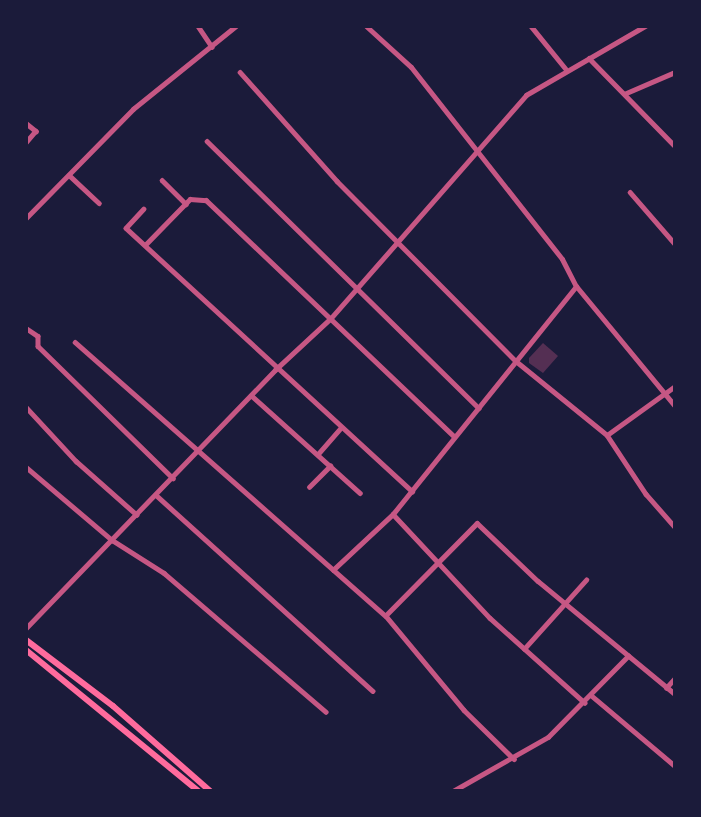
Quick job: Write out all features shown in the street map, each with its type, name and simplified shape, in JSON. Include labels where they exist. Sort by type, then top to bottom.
[{"type":"main road","points":[[26,639],[113,706],[210,791]]},
{"type":"main road","points":[[26,650],[198,791]]},
{"type":"street","points":[[198,26],[212,47]]},
{"type":"street","points":[[26,218],[133,109],[236,26]]},
{"type":"street","points":[[366,26],[411,67],[562,259],[576,286],[675,406]]},
{"type":"street","points":[[531,26],[566,69]]},
{"type":"street","points":[[26,628],[197,454],[275,370],[331,318],[526,95],[566,69],[645,26]]},
{"type":"street","points":[[589,58],[675,146]]},
{"type":"street","points":[[240,72],[337,181],[516,361],[607,435],[646,494],[675,527]]},
{"type":"street","points":[[624,94],[675,72]]},
{"type":"street","points":[[26,123],[36,131],[26,143]]},
{"type":"street","points":[[207,141],[479,408]]},
{"type":"street","points":[[69,175],[99,203]]},
{"type":"street","points":[[162,180],[186,204]]},
{"type":"street","points":[[630,192],[675,244]]},
{"type":"street","points":[[145,245],[186,204],[199,197],[206,200],[454,436]]},
{"type":"street","points":[[144,209],[126,228],[275,370],[412,491]]},
{"type":"street","points":[[333,570],[393,514],[576,286]]},
{"type":"street","points":[[26,327],[38,336],[38,346],[173,478]]},
{"type":"street","points":[[75,342],[197,454],[386,616],[464,710],[514,759]]},
{"type":"street","points":[[607,435],[675,386]]},
{"type":"street","points":[[252,396],[360,493]]},
{"type":"street","points":[[26,407],[76,461],[137,515]]},
{"type":"street","points":[[318,454],[341,428]]},
{"type":"street","points":[[309,487],[330,466]]},
{"type":"street","points":[[26,467],[112,540],[164,573],[326,712]]},
{"type":"street","points":[[156,495],[373,691]]},
{"type":"street","points":[[393,514],[524,649],[585,703]]},
{"type":"street","points":[[386,616],[477,523],[565,603],[675,694]]},
{"type":"street","points":[[524,649],[586,580]]},
{"type":"street","points":[[453,791],[514,759],[548,737],[592,696],[628,656]]},
{"type":"street","points":[[666,688],[675,678]]},
{"type":"street","points":[[592,696],[675,766]]},
{"type":"building","points":[[543,343],[558,356],[543,373],[529,363],[529,358]]}]
